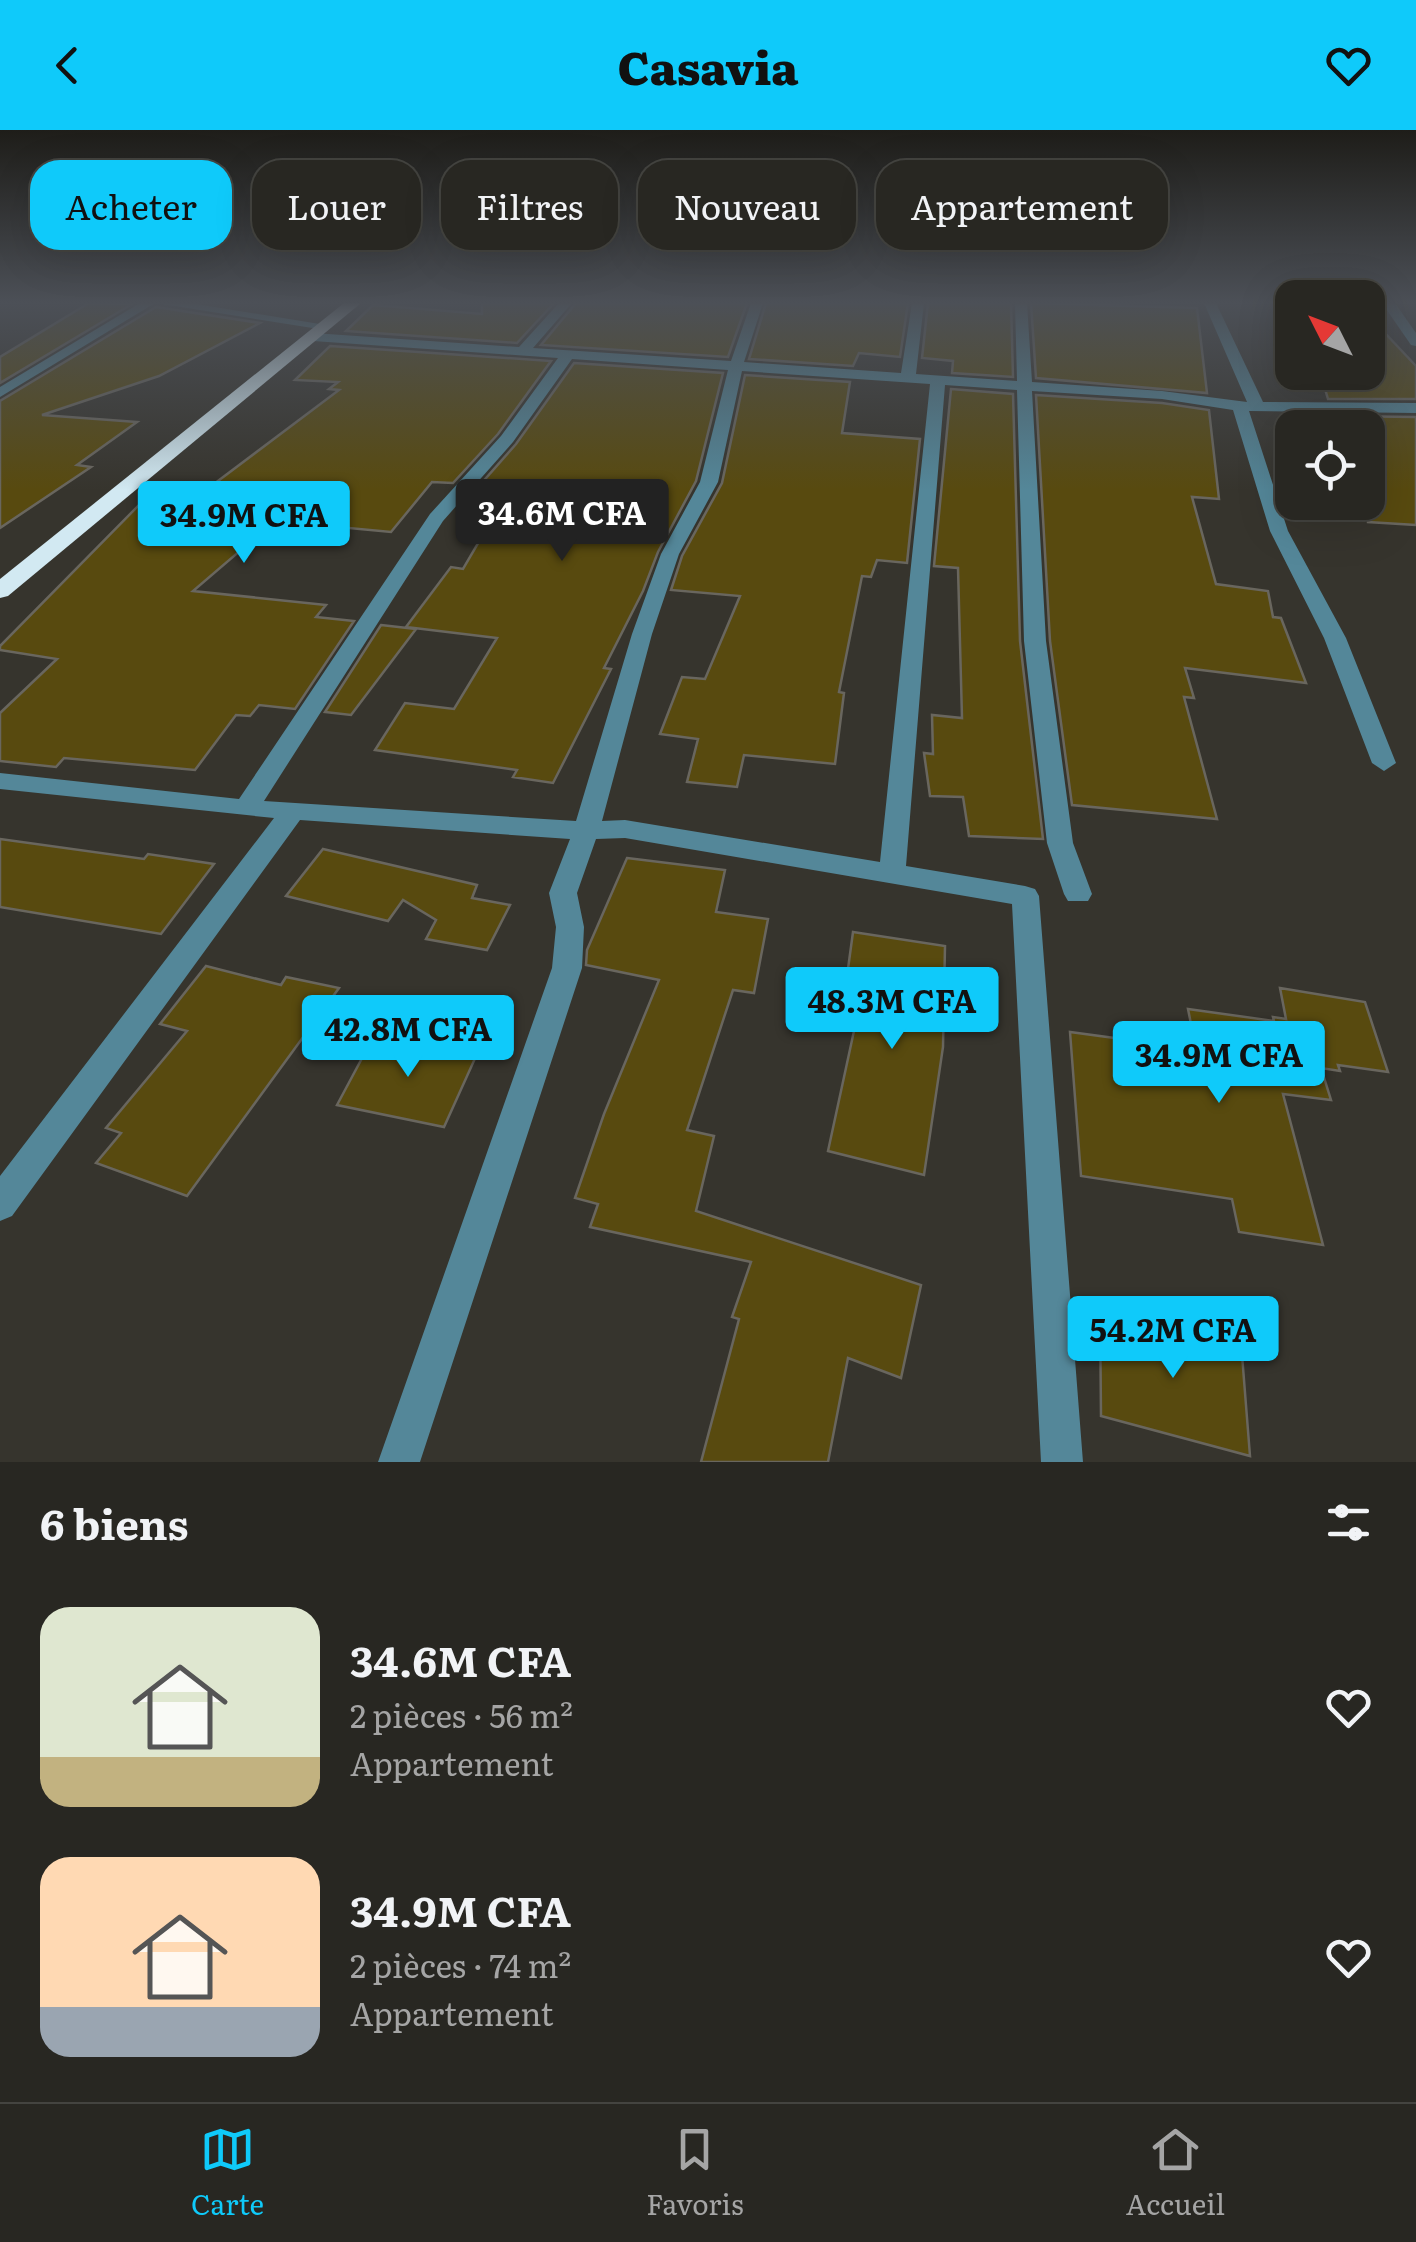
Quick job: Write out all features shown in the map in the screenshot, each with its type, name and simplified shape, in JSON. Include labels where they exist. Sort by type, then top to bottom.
[{"type":"highway","points":[[0,591],[277,365]]},
{"type":"street","points":[[0,393],[46,365]]},
{"type":"street","points":[[246,808],[436,518],[507,439],[560,365]]},
{"type":"street","points":[[722,365],[1162,395],[1248,406],[1416,408]]},
{"type":"street","points":[[908,377],[910,365]]},
{"type":"street","points":[[1022,365],[1035,641],[1046,753],[1060,843],[1078,894]]},
{"type":"street","points":[[1233,365],[1248,406],[1280,531],[1335,638],[1384,763]]},
{"type":"street","points":[[398,1462],[567,968],[570,927],[563,893],[586,831],[664,570],[709,482],[736,366]]},
{"type":"street","points":[[892,871],[938,379]]},
{"type":"street","points":[[0,781],[246,808],[586,831],[626,829],[1025,896],[1062,1462]]},
{"type":"street","points":[[0,1204],[294,811]]},
{"type":"building","points":[[0,365],[30,365],[0,383]]},
{"type":"building","points":[[59,365],[180,365],[159,376],[42,415],[137,422],[77,465],[91,467],[0,528],[0,401]]},
{"type":"building","points":[[310,365],[548,365],[498,434],[453,483],[432,482],[391,532],[275,521],[193,591],[326,605],[316,617],[354,621],[295,709],[259,705],[250,716],[236,715],[195,770],[64,758],[56,767],[0,761],[0,713],[57,659],[0,650],[0,646],[139,505],[178,511],[339,390],[329,389],[338,382],[295,380]]},
{"type":"building","points":[[572,365],[723,373],[696,481],[658,552],[604,668],[611,669],[553,783],[513,777],[517,770],[375,750],[405,703],[454,709],[497,638],[406,627],[451,567],[463,569],[511,487],[480,485],[516,444]]},
{"type":"building","points":[[953,365],[1013,365],[1013,377],[952,373]]},
{"type":"building","points":[[1035,365],[1204,365],[1207,393],[1036,378]]},
{"type":"building","points":[[1385,365],[1416,366],[1416,399],[1328,399],[1325,390],[1385,390]]},
{"type":"building","points":[[745,375],[850,382],[842,433],[920,439],[907,563],[877,560],[871,577],[862,576],[839,692],[844,693],[835,764],[744,755],[737,787],[687,782],[698,739],[660,734],[682,677],[705,679],[740,596],[671,590],[682,556],[722,483]]},
{"type":"building","points":[[951,389],[1013,394],[1020,641],[1043,839],[969,836],[963,797],[930,796],[924,753],[933,754],[932,715],[962,718],[958,568],[934,566]]},
{"type":"building","points":[[1036,395],[1209,410],[1219,499],[1192,497],[1216,584],[1268,591],[1273,617],[1281,618],[1306,683],[1185,668],[1194,698],[1184,697],[1217,819],[1072,805],[1050,641]]},
{"type":"building","points":[[1385,417],[1416,417],[1416,525],[1368,522],[1385,520]]},
{"type":"building","points":[[381,625],[416,629],[351,715],[325,712]]},
{"type":"building","points":[[0,839],[144,859],[148,854],[214,864],[161,934],[0,907]]},
{"type":"building","points":[[323,849],[477,885],[472,898],[510,905],[487,950],[426,939],[436,920],[403,900],[388,921],[286,896]]},
{"type":"building","points":[[627,858],[725,870],[716,912],[768,919],[754,993],[733,990],[687,1130],[714,1136],[696,1211],[921,1285],[901,1378],[848,1358],[828,1462],[701,1462],[739,1319],[732,1317],[751,1262],[590,1227],[598,1204],[575,1198],[604,1114],[659,980],[586,965],[587,950]]},
{"type":"building","points":[[853,932],[945,946],[943,1047],[924,1175],[828,1151],[862,994],[845,991]]},
{"type":"building","points":[[206,966],[281,985],[286,977],[339,988],[187,1196],[96,1163],[121,1133],[106,1128],[187,1031],[160,1024]]},
{"type":"building","points":[[1280,988],[1365,1002],[1388,1072],[1338,1065],[1340,1071],[1321,1068],[1331,1100],[1283,1094],[1323,1245],[1239,1232],[1232,1199],[1081,1176],[1070,1032],[1196,1049],[1188,1009],[1274,1021],[1273,1017],[1286,1019]]},
{"type":"building","points":[[375,1034],[477,1054],[444,1127],[337,1105]]},
{"type":"building","points":[[1100,1307],[1241,1342],[1250,1456],[1101,1416]]}]
